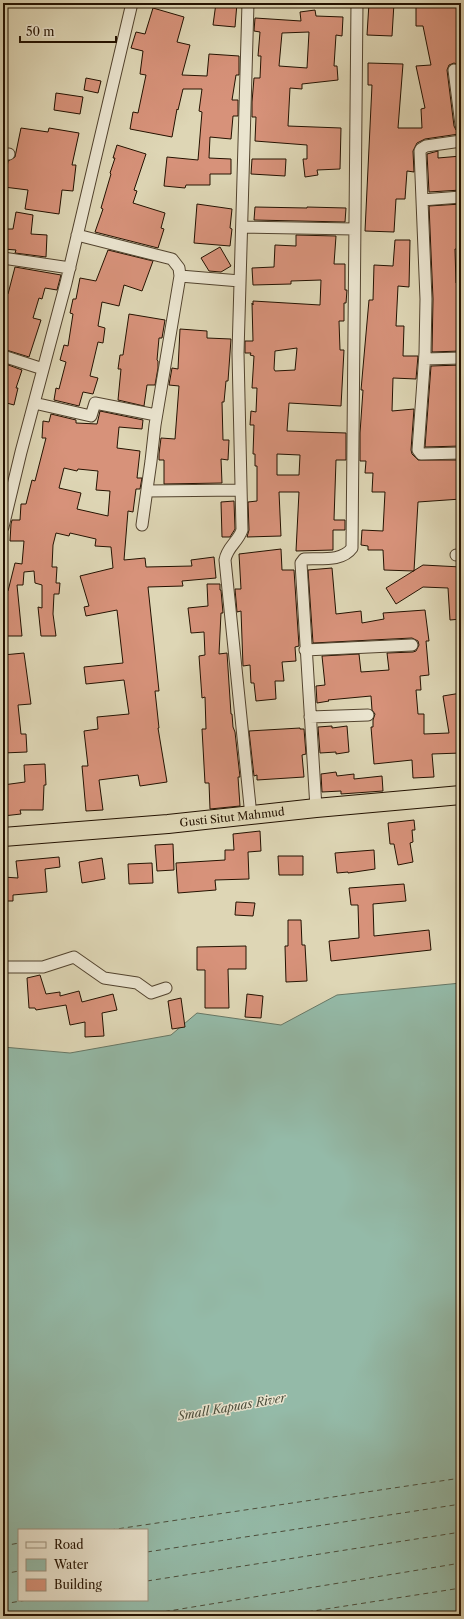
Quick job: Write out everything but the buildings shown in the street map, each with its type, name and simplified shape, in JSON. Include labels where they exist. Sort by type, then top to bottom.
[{"type":"highway","name":"Gusti Situt Mahmud","points":[[3,837],[251,816],[316,808],[461,795]]},
{"type":"street","points":[[3,527],[70,268],[132,3]]},
{"type":"street","points":[[248,3],[238,353],[241,533],[228,550],[225,560],[251,816]]},
{"type":"street","points":[[316,808],[301,563],[304,559],[339,558],[345,556],[352,548],[357,3]]},
{"type":"street","points":[[454,70],[461,125]]},
{"type":"street","points":[[461,141],[421,148],[426,298],[424,359],[418,450],[421,454],[461,453]]},
{"type":"street","points":[[422,200],[461,197]]},
{"type":"street","points":[[242,227],[354,229]]},
{"type":"street","points":[[77,235],[172,259],[179,268],[180,276],[156,415],[142,525]]},
{"type":"street","points":[[3,258],[70,268]]},
{"type":"street","points":[[180,276],[240,281]]},
{"type":"street","points":[[3,356],[43,369]]},
{"type":"street","points":[[424,359],[461,358]]},
{"type":"street","points":[[34,403],[91,416],[95,403],[156,415]]},
{"type":"street","points":[[147,491],[241,490]]},
{"type":"street","points":[[306,650],[412,645]]},
{"type":"street","points":[[310,717],[368,715]]},
{"type":"street","points":[[3,967],[43,967],[74,957],[104,978],[137,983],[151,993],[166,988]]},
{"type":"water","name":"Small Kapuas River","points":[[461,983],[461,1616],[3,1616],[3,1047],[70,1053],[171,1035],[197,1013],[281,1025],[337,995]]},
{"type":"ferry route","points":[[117,1529],[461,1478]]},
{"type":"ferry route","points":[[148,1552],[461,1504]]},
{"type":"ferry route","points":[[148,1581],[461,1532]]},
{"type":"ferry route","points":[[3,1546],[18,1543]]},
{"type":"ferry route","points":[[138,1616],[461,1563]]},
{"type":"ferry route","points":[[3,1574],[18,1571]]},
{"type":"ferry route","points":[[281,1616],[461,1588]]},
{"type":"ferry route","points":[[3,1604],[21,1601]]}]
